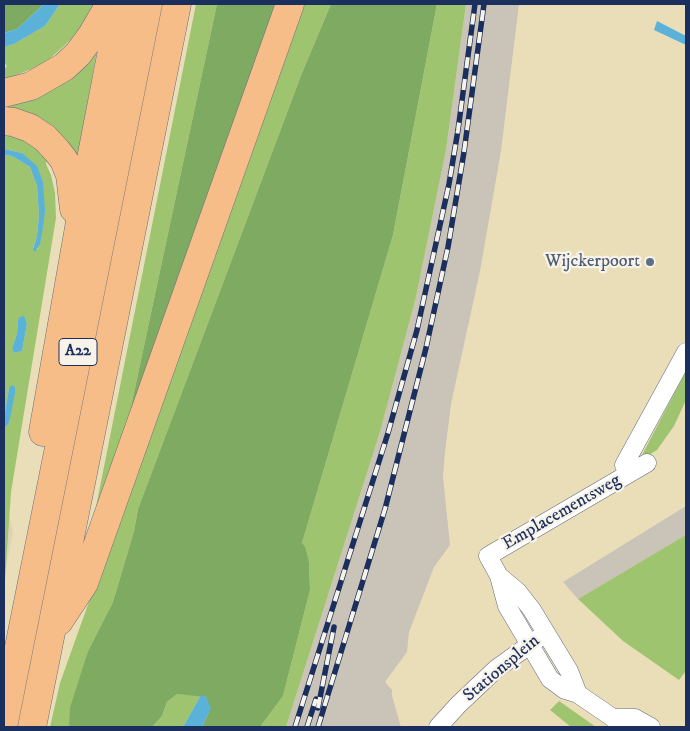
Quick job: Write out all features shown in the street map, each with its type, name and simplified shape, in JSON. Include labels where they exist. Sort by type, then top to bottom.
[{"type":"highway","points":[[4,93],[31,86],[64,67],[78,54],[92,35],[110,4]]},
{"type":"highway","name":"A22","points":[[6,711],[8,632],[77,236],[121,4]]},
{"type":"highway","name":"A22","points":[[6,711],[148,4]]},
{"type":"highway","name":"A22","points":[[32,727],[177,4]]},
{"type":"highway","name":"A22","points":[[50,635],[84,583],[290,4]]},
{"type":"highway","name":"A22","points":[[4,121],[30,128],[45,138],[64,160],[70,175],[77,236]]},
{"type":"street","name":"Emplacementsweg","points":[[628,474],[624,465],[686,352]]},
{"type":"street","name":"Emplacementsweg","points":[[647,463],[488,556],[499,576],[504,601],[550,679],[565,690],[578,694],[617,723],[634,718],[651,727]]},
{"type":"street","name":"Emplacementsweg","points":[[499,576],[518,592],[532,610],[569,671],[578,694]]},
{"type":"street","name":"Stationsplein","points":[[438,727],[504,663],[546,633]]},
{"type":"street","points":[[504,663],[543,668]]},
{"type":"shaded area","points":[[466,4],[519,4],[501,151],[480,271],[451,404],[443,477],[450,545],[434,567],[409,632],[407,652],[385,682],[392,690],[401,727],[286,727],[380,432],[416,297],[446,150]]},
{"type":"shaded area","points":[[4,497],[6,498],[13,532],[4,577]]},
{"type":"shaded area","points":[[686,506],[686,535],[683,537],[578,599],[563,582]]},
{"type":"green space","points":[[4,4],[44,4],[17,29],[4,33]]},
{"type":"green space","points":[[60,4],[95,4],[76,35],[44,64],[4,80],[4,68],[7,67],[4,61],[4,47],[14,44],[45,26]]},
{"type":"green space","points":[[196,4],[217,4],[125,435],[92,527]]},
{"type":"green space","points":[[217,4],[278,4],[125,435]]},
{"type":"green space","points":[[302,4],[331,4],[302,73],[138,509],[134,531],[113,602],[88,651],[69,727],[50,727],[60,683]]},
{"type":"green space","points":[[331,4],[437,4],[393,235],[302,543],[309,562],[310,590],[283,696],[260,727],[202,727],[209,712],[206,697],[177,694],[167,702],[162,716],[152,727],[69,727],[70,708],[88,651],[113,602],[134,531],[138,509],[302,73]]},
{"type":"green space","points":[[437,4],[466,4],[446,150],[416,297],[380,432],[286,727],[260,727],[283,696],[310,590],[309,562],[302,543],[393,235]]},
{"type":"green space","points":[[98,45],[76,170],[4,113],[4,97]]},
{"type":"green space","points":[[4,134],[13,135],[25,140],[47,159],[46,164],[51,175],[55,193],[56,218],[11,492],[4,595],[4,429],[9,423],[10,416],[9,388],[4,418],[4,155],[12,156],[30,167],[37,186],[39,214],[37,236],[33,248],[38,249],[43,182],[22,153],[4,149]],"holes":[[[18,320],[27,324],[22,351],[14,353],[12,349],[17,333]]]},
{"type":"green space","points":[[686,371],[686,400],[674,426],[657,450],[641,457]]},
{"type":"green space","points":[[686,535],[686,671],[679,680],[623,641],[578,599]]},
{"type":"green space","points":[[177,694],[201,695],[183,727],[152,727],[162,716],[167,702]]},
{"type":"green space","points":[[559,701],[596,727],[571,727],[550,710]]},
{"type":"water","points":[[44,4],[60,4],[45,26],[14,44],[4,47],[4,33],[17,29]]},
{"type":"water","points":[[657,21],[686,36],[686,45],[654,30]]},
{"type":"water","points":[[4,149],[22,153],[37,166],[43,182],[45,211],[40,244],[35,252],[33,249],[37,236],[39,214],[37,186],[30,167],[12,156],[4,155]]},
{"type":"water","points":[[24,316],[27,324],[22,351],[14,353],[12,349],[17,333],[18,320]]},
{"type":"water","points":[[12,385],[15,387],[15,393],[9,423],[4,429],[9,388]]},
{"type":"water","points":[[201,695],[206,697],[211,708],[202,727],[183,727]]},
{"type":"railway","points":[[295,727],[388,433],[417,330],[449,184],[475,4]]},
{"type":"railway","points":[[318,727],[385,509],[426,348],[448,247],[464,152],[484,4]]},
{"type":"railway","points":[[318,708],[334,627]]},
{"type":"railway","points":[[307,727],[316,699]]},
{"type":"place","name":"Wijckerpoort","points":[[650,262]]}]
